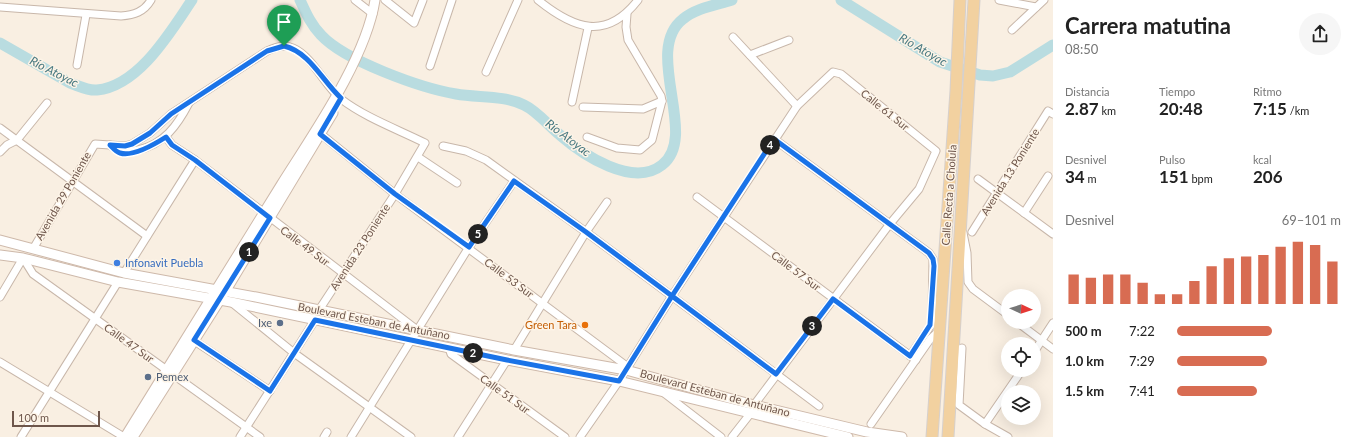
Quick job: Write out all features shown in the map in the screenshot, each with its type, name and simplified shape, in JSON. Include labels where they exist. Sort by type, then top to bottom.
[{"type":"main road","points":[[365,43],[373,14],[375,0]]},
{"type":"main road","points":[[125,437],[216,300],[318,132],[339,96],[378,18],[380,0]]},
{"type":"main road","name":"Calle Recta a Cholula","points":[[932,437],[956,91],[960,0]]},
{"type":"main road","name":"Calle Recta a Cholula","points":[[948,437],[974,0]]},
{"type":"main road","points":[[0,240],[33,249]]},
{"type":"main road","points":[[1,253],[33,249]]},
{"type":"main road","name":"Boulevard Esteban de Antuñano","points":[[33,249],[124,272],[416,329],[514,350],[627,368],[752,410],[848,437]]},
{"type":"main road","name":"Boulevard Esteban de Antuñano","points":[[1,253],[118,282],[231,302],[507,360],[619,381],[664,393],[867,432],[902,437]]},
{"type":"main road","points":[[133,437],[169,372]]},
{"type":"street","points":[[0,7],[86,15],[131,16],[139,12],[151,0]]},
{"type":"street","points":[[355,0],[373,14]]},
{"type":"street","points":[[385,0],[414,23],[423,0]]},
{"type":"street","points":[[430,66],[452,0]]},
{"type":"street","points":[[486,72],[518,0]]},
{"type":"street","points":[[538,0],[552,12],[588,28],[611,25],[627,14],[638,0]]},
{"type":"street","points":[[999,0],[1036,7]]},
{"type":"street","points":[[1012,30],[1044,0]]},
{"type":"street","points":[[587,137],[617,148],[640,150],[652,140],[662,101],[661,96],[628,40],[626,27],[627,14]]},
{"type":"street","points":[[77,65],[86,15]]},
{"type":"street","points":[[572,102],[588,28]]},
{"type":"street","points":[[580,437],[619,381],[723,217],[797,106],[733,37]]},
{"type":"street","points":[[750,54],[789,40]]},
{"type":"street","points":[[110,145],[125,146],[132,144],[150,133],[171,114],[267,51],[284,46],[293,48],[303,55],[339,96]]},
{"type":"street","name":"Calle 61 Sur","points":[[797,106],[833,72],[841,74],[936,152],[919,189],[889,225]]},
{"type":"street","name":"Avenida 23 Poniente","points":[[319,310],[395,194],[425,143],[357,110],[339,96]]},
{"type":"street","points":[[110,145],[118,152],[125,154],[150,147],[166,137],[180,120],[190,101]]},
{"type":"street","points":[[583,107],[643,109],[662,101]]},
{"type":"street","points":[[0,152],[7,144],[16,140],[47,103]]},
{"type":"street","name":"Avenida 13 Poniente","points":[[972,232],[1050,113]]},
{"type":"street","points":[[0,128],[147,236]]},
{"type":"street","name":"Calle 53 Sur","points":[[318,132],[395,194],[469,247],[627,368]]},
{"type":"street","points":[[124,272],[195,160],[172,145],[166,137]]},
{"type":"street","points":[[774,139],[929,253],[933,259],[933,308],[930,325],[913,358],[871,424]]},
{"type":"street","name":"Avenida 29 Poniente","points":[[33,249],[95,144],[110,145]]},
{"type":"street","points":[[443,146],[466,151],[486,160],[586,232],[819,406]]},
{"type":"street","points":[[418,157],[457,183]]},
{"type":"street","name":"Calle 49 Sur","points":[[195,160],[342,274],[416,329]]},
{"type":"street","points":[[1024,213],[1048,176]]},
{"type":"street","points":[[978,179],[1053,234]]},
{"type":"street","points":[[351,437],[416,329],[514,181]]},
{"type":"street","name":"Calle 57 Sur","points":[[697,197],[913,358]]},
{"type":"street","points":[[514,350],[586,232],[607,202]]},
{"type":"street","points":[[960,223],[967,253],[968,282],[973,289],[1001,310]]},
{"type":"street","points":[[732,437],[776,374],[889,225]]},
{"type":"street","points":[[0,297],[24,258]]},
{"type":"street","name":"Calle 47 Sur","points":[[24,258],[33,274],[260,437]]},
{"type":"street","points":[[21,437],[118,282]]},
{"type":"street","points":[[231,302],[294,353],[411,437]]},
{"type":"street","points":[[240,437],[315,320]]},
{"type":"street","points":[[1042,341],[1053,323]]},
{"type":"street","points":[[1026,329],[1053,349]]},
{"type":"street","points":[[913,358],[940,330]]},
{"type":"street","points":[[191,338],[270,391]]},
{"type":"street","name":"Calle 51 Sur","points":[[449,348],[451,354],[565,437]]},
{"type":"street","points":[[962,348],[959,405],[985,424],[1008,437]]},
{"type":"street","points":[[458,437],[507,360]]},
{"type":"street","points":[[0,362],[125,437]]},
{"type":"street","points":[[985,424],[1017,377]]},
{"type":"street","points":[[664,393],[721,437]]},
{"type":"waterway","name":"Río Atoyac","points":[[0,43],[70,83],[87,89],[97,90],[112,86],[127,79],[140,68],[164,41],[192,0]]},
{"type":"waterway","name":"Río Atoyac","points":[[300,0],[312,23],[321,35],[332,45],[365,64],[404,80],[441,91],[508,100],[524,105],[538,115],[570,143],[595,159],[623,171],[637,173],[650,171],[662,165],[672,152],[676,134],[675,114],[668,72],[668,51],[672,33],[688,15],[706,7],[732,0]]},
{"type":"waterway","name":"Río Atoyac","points":[[841,0],[940,62],[980,75],[993,76],[1010,72],[1053,45]]},
{"type":"place","name":"Infonavit Puebla","points":[[117,263]]},
{"type":"place","name":"Ixe","points":[[280,323]]},
{"type":"place","name":"Green Tara","points":[[585,325]]},
{"type":"place","name":"Pemex","points":[[148,377]]},
{"type":"route","points":[[284,46],[276,47],[267,51],[171,114],[157,128],[132,144],[125,146],[110,145],[118,152],[125,154],[150,147],[166,137],[172,145],[195,160],[270,218],[194,340],[270,391],[315,320],[507,360],[619,381],[672,296],[776,374],[833,299],[910,356],[930,325],[932,316],[934,266],[933,259],[929,253],[774,139],[672,296],[514,181],[469,247],[395,194],[320,134],[341,98],[303,55],[293,48],[284,46]]}]
